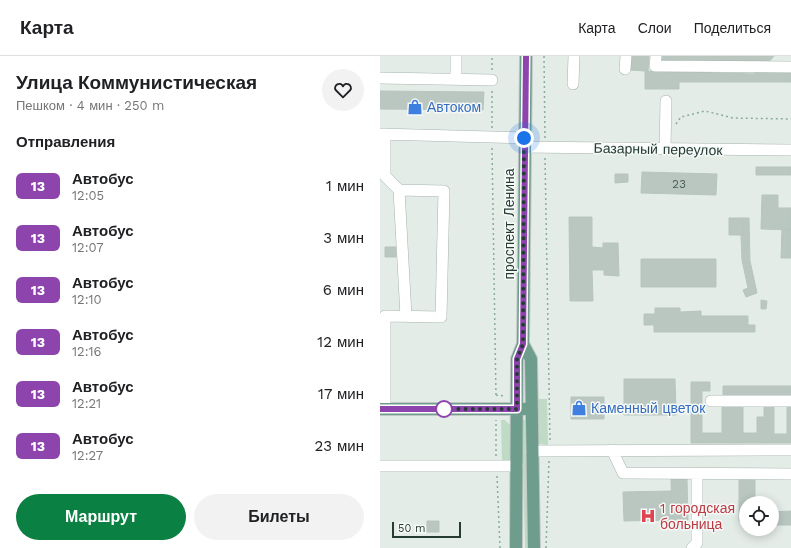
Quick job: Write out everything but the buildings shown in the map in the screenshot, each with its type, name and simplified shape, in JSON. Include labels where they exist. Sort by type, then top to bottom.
[{"type":"main road","name":"проспект Ленина","points":[[516,548],[517,359],[523,344],[526,56]]},
{"type":"main road","name":"проспект Ленина","points":[[523,344],[531,359],[534,548]]},
{"type":"main road","points":[[382,409],[531,409]]},
{"type":"street","points":[[456,56],[456,79]]},
{"type":"street","points":[[573,84],[574,56]]},
{"type":"street","points":[[626,56],[626,69]]},
{"type":"street","points":[[656,56],[655,66],[791,67]]},
{"type":"street","points":[[380,78],[492,80]]},
{"type":"street","points":[[665,149],[666,101]]},
{"type":"street","points":[[382,134],[384,176],[399,190],[444,191],[441,317],[385,316],[382,368],[382,409]]},
{"type":"street","name":"Базарный переулок","points":[[382,134],[492,136],[524,142],[544,148],[791,150]]},
{"type":"street","points":[[399,190],[406,316]]},
{"type":"street","points":[[711,401],[791,401]]},
{"type":"street","points":[[612,450],[623,473],[791,474]]},
{"type":"street","points":[[532,451],[791,450]]},
{"type":"street","points":[[380,466],[517,466]]},
{"type":"street","points":[[692,548],[697,543],[697,474]]},
{"type":"path","points":[[492,56],[496,467],[500,548]]},
{"type":"path","points":[[544,56],[544,148],[550,452],[546,548]]},
{"type":"path","points":[[665,135],[682,117],[705,111],[733,118],[791,119]]},
{"type":"path","points":[[496,395],[510,396]]},
{"type":"green space","points":[[536,399],[547,399],[548,445],[540,444],[538,441]]},
{"type":"green space","points":[[522,419],[525,420],[528,548],[525,548]]},
{"type":"green space","points":[[501,420],[505,420],[511,426],[512,456],[510,463],[502,462]]},
{"type":"bus line","name":"13","points":[[380,409],[517,409],[517,359],[523,344],[526,56]]},
{"type":"place","name":"Автоком","points":[[415,107]]},
{"type":"place","name":"Каменный цветок","points":[[579,408]]},
{"type":"place","name":"1 городская больница","points":[[648,516]]},
{"type":"route","points":[[444,409],[517,409],[517,359],[523,344],[524,138]]}]
